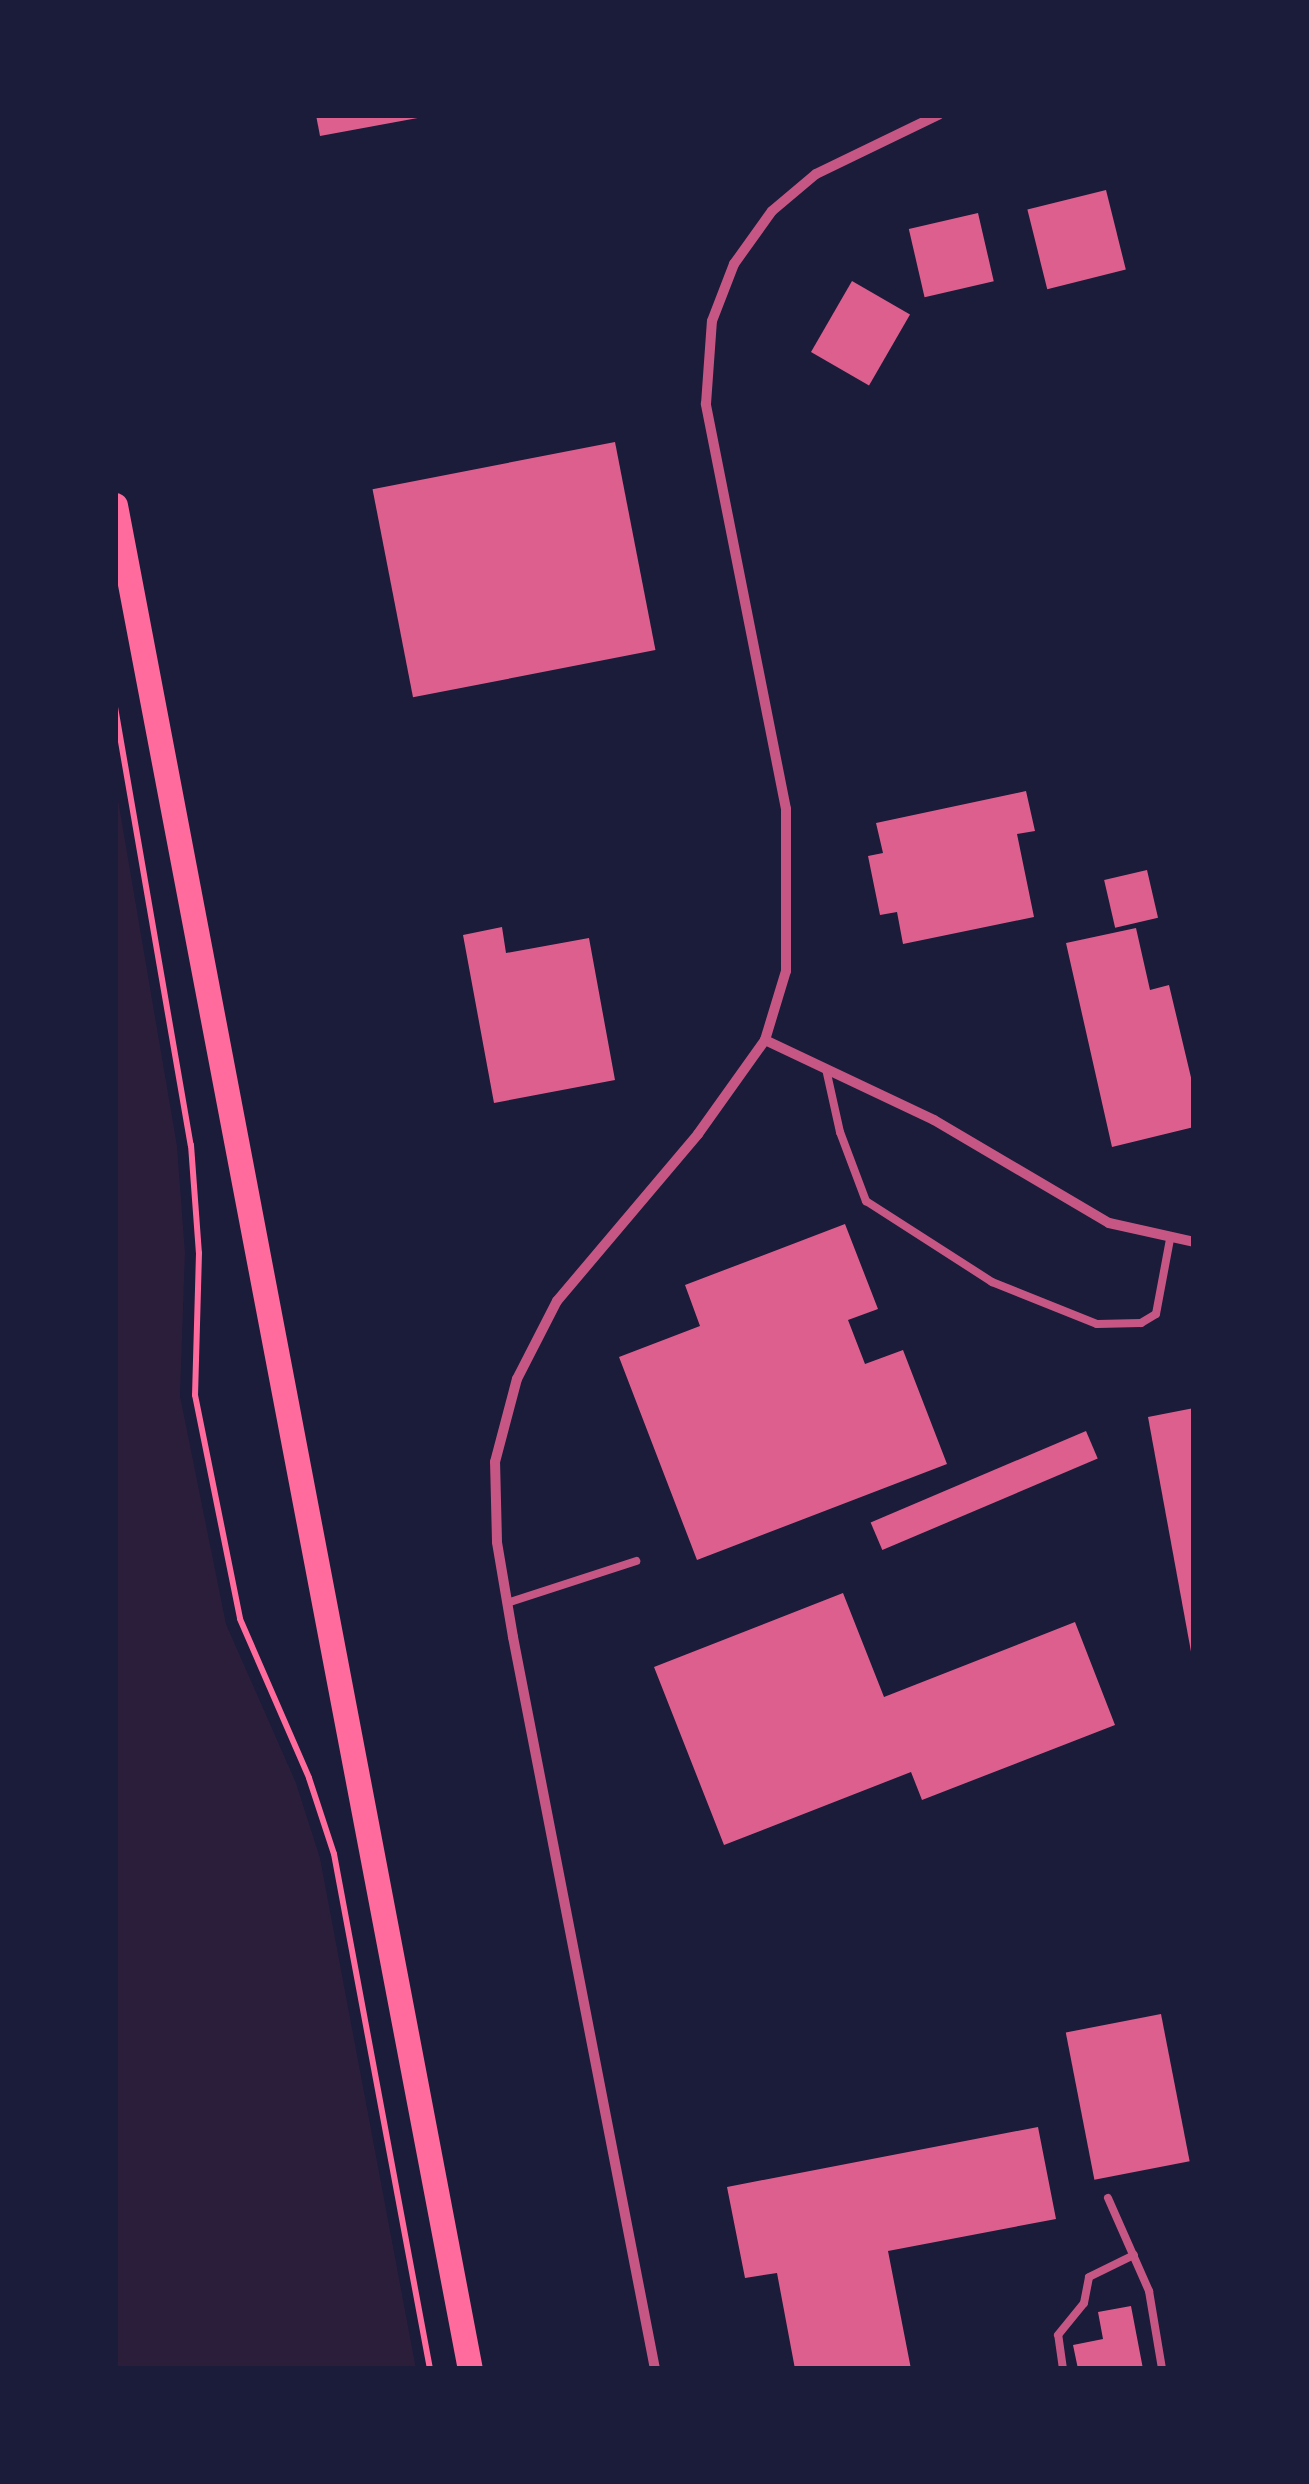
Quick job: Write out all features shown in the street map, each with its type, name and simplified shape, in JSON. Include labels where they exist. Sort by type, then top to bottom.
[{"type":"main road","points":[[115,505],[470,2369]]},
{"type":"street","points":[[655,2369],[507,1603],[497,1542],[495,1462],[517,1379],[557,1302],[698,1134],[765,1040],[786,970],[786,809],[706,404],[712,321],[734,264],[772,211],[816,174],[938,115]]},
{"type":"street","points":[[765,1040],[934,1120],[1109,1222],[1194,1242]]},
{"type":"lane","points":[[826,1069],[840,1132],[866,1201],[992,1282],[1097,1324],[1140,1323],[1156,1314],[1170,1238]]},
{"type":"lane","points":[[507,1603],[636,1561]]},
{"type":"lane","points":[[1108,2198],[1148,2291],[1162,2369]]},
{"type":"lane","points":[[1062,2369],[1058,2335],[1084,2304],[1089,2277],[1134,2255]]},
{"type":"path","points":[[115,707],[192,1145],[199,1253],[194,1395],[240,1619],[310,1778],[334,1854],[430,2369]]},
{"type":"shaded area","points":[[115,782],[177,1146],[185,1253],[180,1396],[226,1624],[296,1783],[320,1858],[416,2369],[115,2369]]},
{"type":"building","points":[[316,115],[423,115],[423,117],[320,136]]},
{"type":"building","points":[[1106,190],[1126,270],[1047,289],[1027,210]]},
{"type":"building","points":[[978,213],[994,281],[925,297],[909,229]]},
{"type":"building","points":[[852,281],[910,315],[869,386],[811,352]]},
{"type":"building","points":[[615,442],[655,650],[413,697],[373,489]]},
{"type":"building","points":[[1026,791],[1035,831],[1017,834],[1034,917],[903,944],[897,912],[880,915],[868,856],[883,853],[876,823]]},
{"type":"building","points":[[1147,870],[1158,918],[1115,928],[1104,880]]},
{"type":"building","points":[[502,927],[506,953],[589,938],[615,1080],[494,1103],[463,935]]},
{"type":"building","points":[[1136,928],[1150,990],[1169,985],[1194,1090],[1194,1127],[1112,1147],[1066,943]]},
{"type":"building","points":[[845,1224],[878,1309],[848,1320],[865,1364],[903,1350],[947,1464],[697,1560],[619,1357],[700,1326],[685,1285]]},
{"type":"building","points":[[1194,1408],[1194,1656],[1192,1657],[1148,1417]]},
{"type":"building","points":[[1086,1431],[1098,1459],[882,1550],[871,1522]]},
{"type":"building","points":[[843,1593],[884,1697],[1075,1622],[1115,1725],[922,1800],[911,1772],[724,1845],[654,1667]]},
{"type":"building","points":[[1161,2014],[1190,2161],[1094,2180],[1066,2033]]},
{"type":"building","points":[[1038,2127],[1056,2219],[888,2251],[911,2369],[795,2369],[777,2273],[745,2278],[727,2187]]},
{"type":"building","points":[[1131,2306],[1143,2369],[1078,2369],[1073,2345],[1103,2339],[1098,2312]]}]
